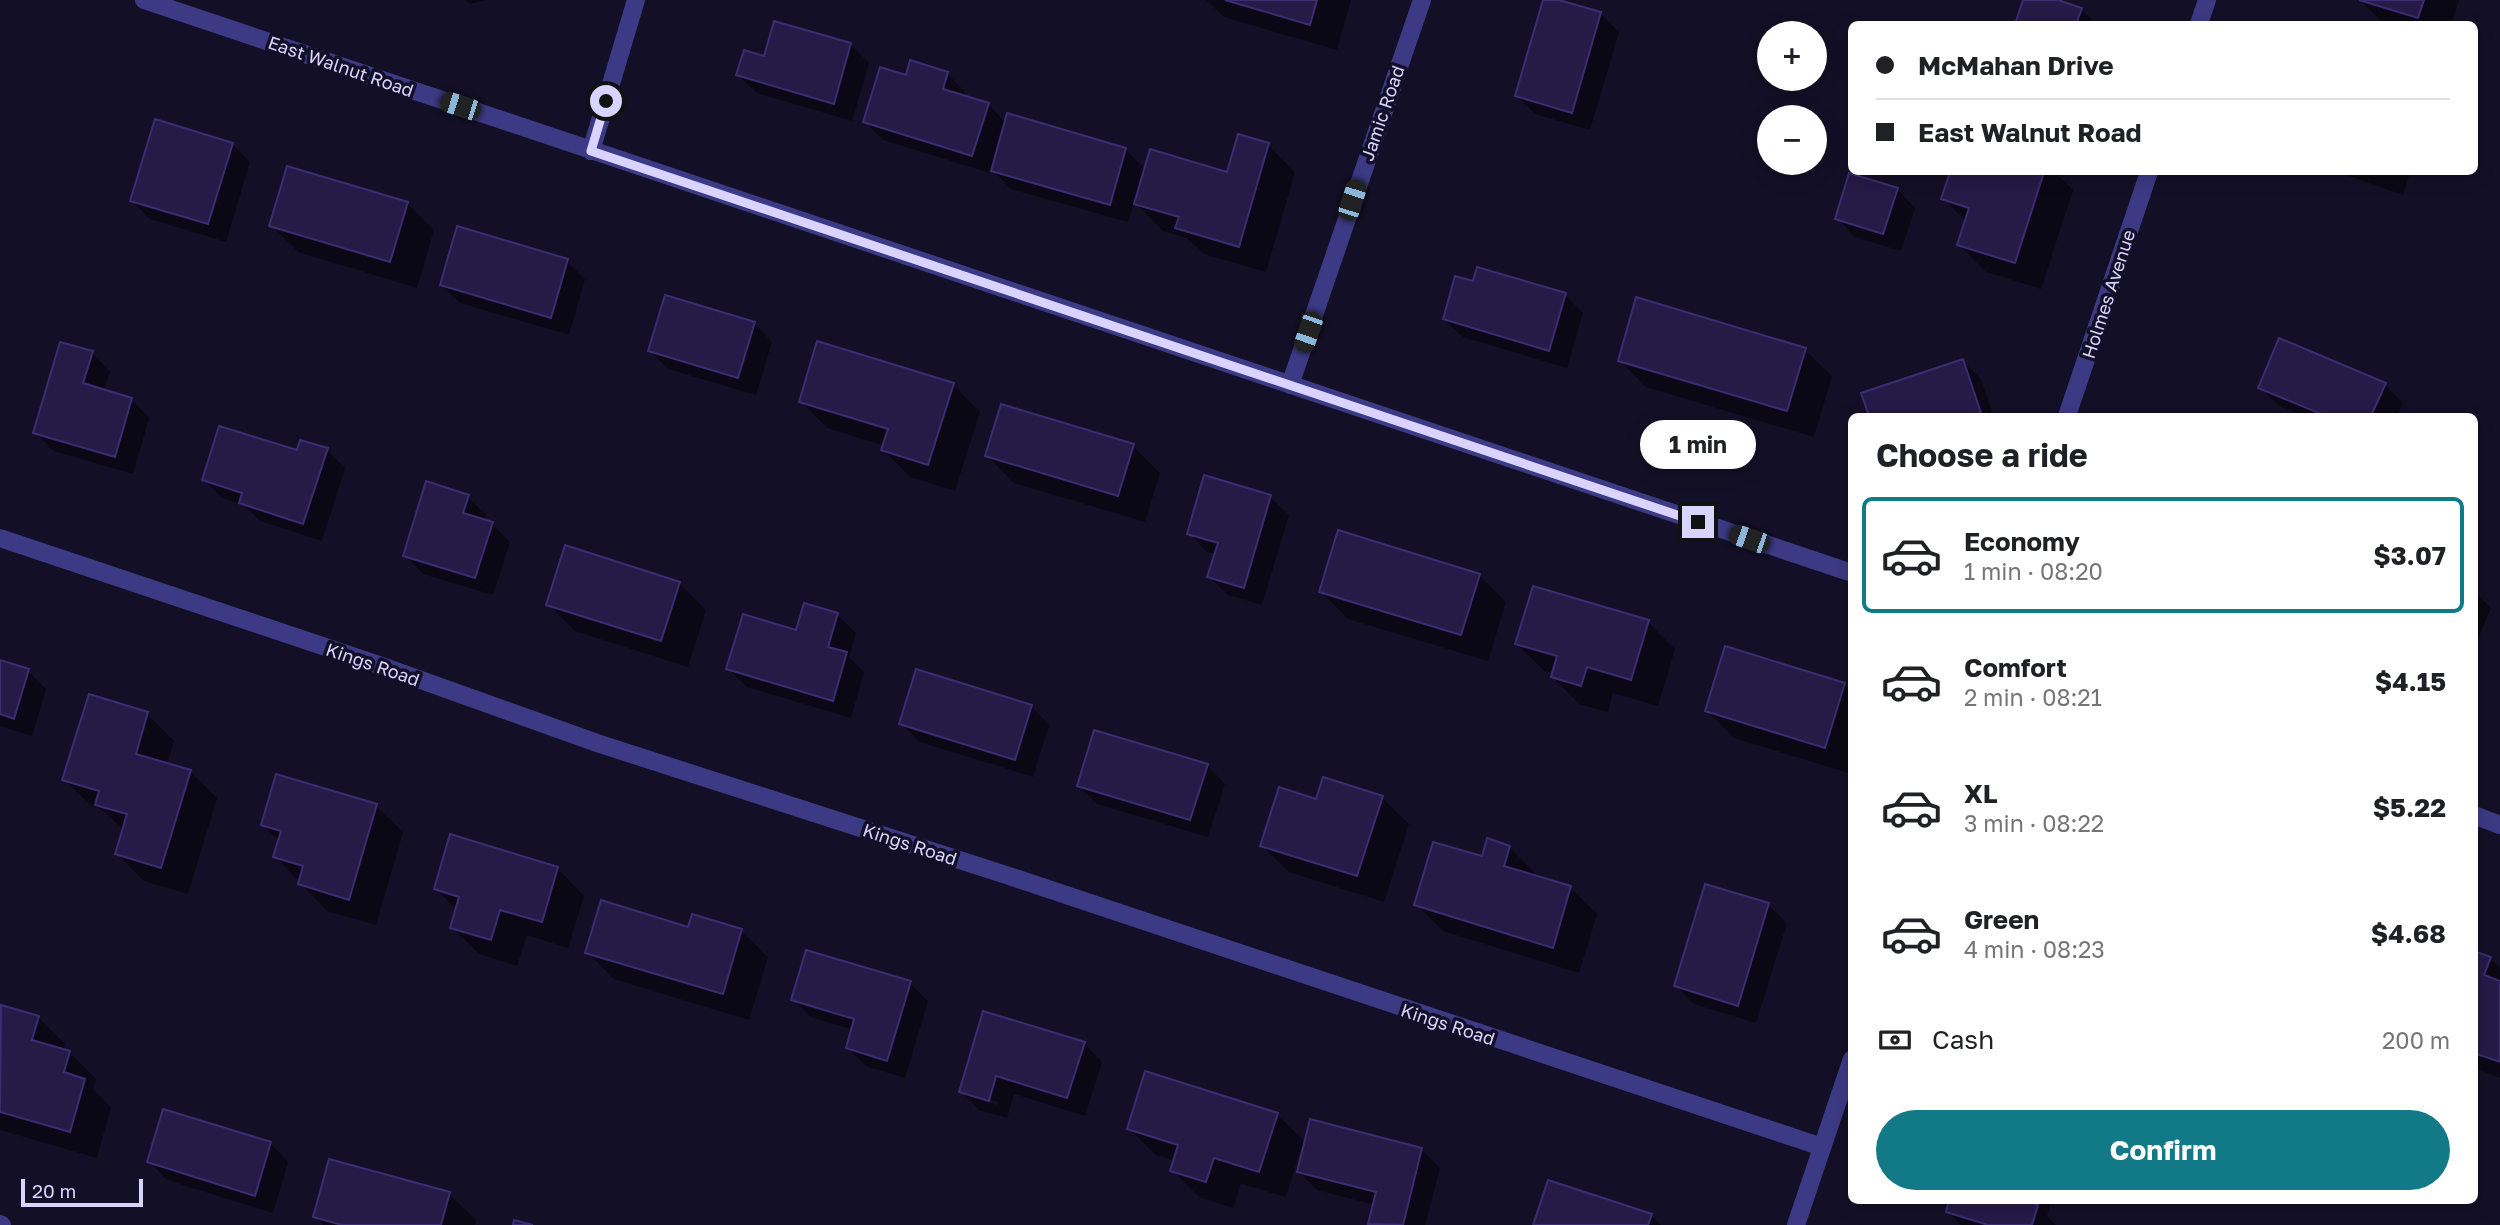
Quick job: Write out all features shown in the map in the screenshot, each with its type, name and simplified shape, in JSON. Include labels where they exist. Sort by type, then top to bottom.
[{"type":"street","name":"East Walnut Road","points":[[145,0],[1848,572]]},
{"type":"street","points":[[591,151],[636,0]]},
{"type":"street","name":"Jamic Road","points":[[1290,385],[1422,0]]},
{"type":"street","points":[[2200,21],[2207,0]]},
{"type":"street","name":"Holmes Avenue","points":[[2068,413],[2148,175]]},
{"type":"street","name":"Kings Road","points":[[0,538],[379,665],[597,743],[1006,875],[1822,1147]]},
{"type":"street","points":[[2478,817],[2500,825]]},
{"type":"street","points":[[1796,1225],[1848,1071]]},
{"type":"building","points":[[1225,0],[1317,0],[1310,25]]},
{"type":"building","points":[[1543,0],[1559,0],[1601,12],[1572,113],[1515,96]]},
{"type":"building","points":[[2023,0],[2058,0],[2082,8],[2077,21],[2016,21]]},
{"type":"building","points":[[2359,0],[2424,0],[2418,18]]},
{"type":"building","points":[[774,21],[851,43],[834,104],[736,75],[744,50],[764,56]]},
{"type":"building","points":[[910,60],[948,72],[943,89],[989,103],[972,156],[863,122],[880,67],[906,75]]},
{"type":"building","points":[[1007,113],[1126,148],[1110,205],[991,171]]},
{"type":"building","points":[[155,119],[233,143],[208,224],[130,201]]},
{"type":"building","points":[[1238,134],[1269,143],[1239,247],[1175,228],[1179,217],[1134,204],[1150,149],[1227,172]]},
{"type":"building","points":[[287,166],[408,202],[390,262],[269,226]]},
{"type":"building","points":[[1848,175],[1898,188],[1883,234],[1835,219]]},
{"type":"building","points":[[1949,175],[2043,175],[2015,263],[1957,245],[1969,208],[1941,199]]},
{"type":"building","points":[[457,226],[568,259],[551,318],[440,285]]},
{"type":"building","points":[[1477,267],[1566,293],[1549,351],[1443,319],[1455,276],[1473,281]]},
{"type":"building","points":[[665,295],[755,322],[738,378],[648,351]]},
{"type":"building","points":[[1636,297],[1806,348],[1787,411],[1618,361]]},
{"type":"building","points":[[2279,338],[2386,383],[2372,413],[2319,413],[2258,388]]},
{"type":"building","points":[[817,341],[954,383],[928,465],[881,450],[888,429],[799,402]]},
{"type":"building","points":[[60,342],[93,351],[83,383],[132,398],[115,457],[33,433]]},
{"type":"building","points":[[1963,359],[1981,413],[1868,413],[1861,393]]},
{"type":"building","points":[[1001,404],[1134,444],[1118,496],[985,456]]},
{"type":"building","points":[[219,426],[297,450],[300,440],[328,448],[303,524],[239,503],[242,493],[202,480]]},
{"type":"building","points":[[1204,475],[1271,495],[1244,588],[1207,577],[1218,543],[1187,534]]},
{"type":"building","points":[[426,481],[469,495],[463,513],[493,522],[475,578],[403,556]]},
{"type":"building","points":[[1338,530],[1480,574],[1461,635],[1319,592]]},
{"type":"building","points":[[565,545],[680,582],[661,641],[546,605]]},
{"type":"building","points":[[1533,586],[1649,620],[1631,680],[1587,667],[1581,686],[1551,677],[1557,656],[1515,644]]},
{"type":"building","points":[[804,603],[838,613],[828,647],[847,652],[833,701],[726,669],[743,614],[796,630]]},
{"type":"building","points":[[1725,646],[1845,683],[1825,748],[1705,711]]},
{"type":"building","points":[[0,660],[29,669],[14,719],[0,714]]},
{"type":"building","points":[[916,669],[1032,705],[1015,760],[899,724]]},
{"type":"building","points":[[89,694],[148,712],[136,754],[191,770],[161,868],[115,854],[127,814],[95,805],[99,791],[62,780]]},
{"type":"building","points":[[1094,730],[1208,764],[1190,820],[1077,786]]},
{"type":"building","points":[[276,774],[377,804],[349,900],[298,884],[303,866],[273,857],[281,831],[261,825]]},
{"type":"building","points":[[1323,777],[1383,796],[1357,876],[1260,846],[1279,787],[1316,799]]},
{"type":"building","points":[[450,834],[558,867],[542,922],[500,910],[491,940],[450,928],[459,897],[434,889]]},
{"type":"building","points":[[1487,838],[1510,846],[1504,866],[1571,886],[1553,948],[1414,905],[1433,842],[1482,856]]},
{"type":"building","points":[[1705,884],[1769,903],[1738,1006],[1674,986]]},
{"type":"building","points":[[601,900],[688,927],[692,914],[742,929],[723,994],[585,953]]},
{"type":"building","points":[[806,950],[911,981],[887,1061],[846,1048],[854,1019],[791,1000]]},
{"type":"building","points":[[2478,952],[2491,957],[2484,975],[2500,981],[2500,1062],[2478,1054]]},
{"type":"building","points":[[1,1005],[39,1016],[32,1040],[70,1051],[64,1072],[85,1079],[70,1132],[0,1112]]},
{"type":"building","points":[[983,1011],[1085,1042],[1067,1098],[996,1076],[989,1101],[959,1092]]},
{"type":"building","points":[[1145,1071],[1278,1113],[1259,1172],[1214,1158],[1206,1182],[1170,1171],[1178,1145],[1127,1129]]},
{"type":"building","points":[[163,1109],[271,1142],[255,1196],[147,1162]]},
{"type":"building","points":[[1310,1119],[1422,1148],[1403,1225],[1368,1224],[1376,1192],[1297,1172]]},
{"type":"building","points":[[329,1159],[450,1192],[441,1225],[342,1225],[313,1217]]},
{"type":"building","points":[[1548,1180],[1652,1214],[1648,1225],[1533,1225]]},
{"type":"building","points":[[1948,1204],[2038,1205],[2032,1225],[1988,1225],[1946,1212]]},
{"type":"building","points":[[514,1220],[533,1225],[513,1225]]},
{"type":"route","points":[[606,101],[591,151],[1698,522]]}]
